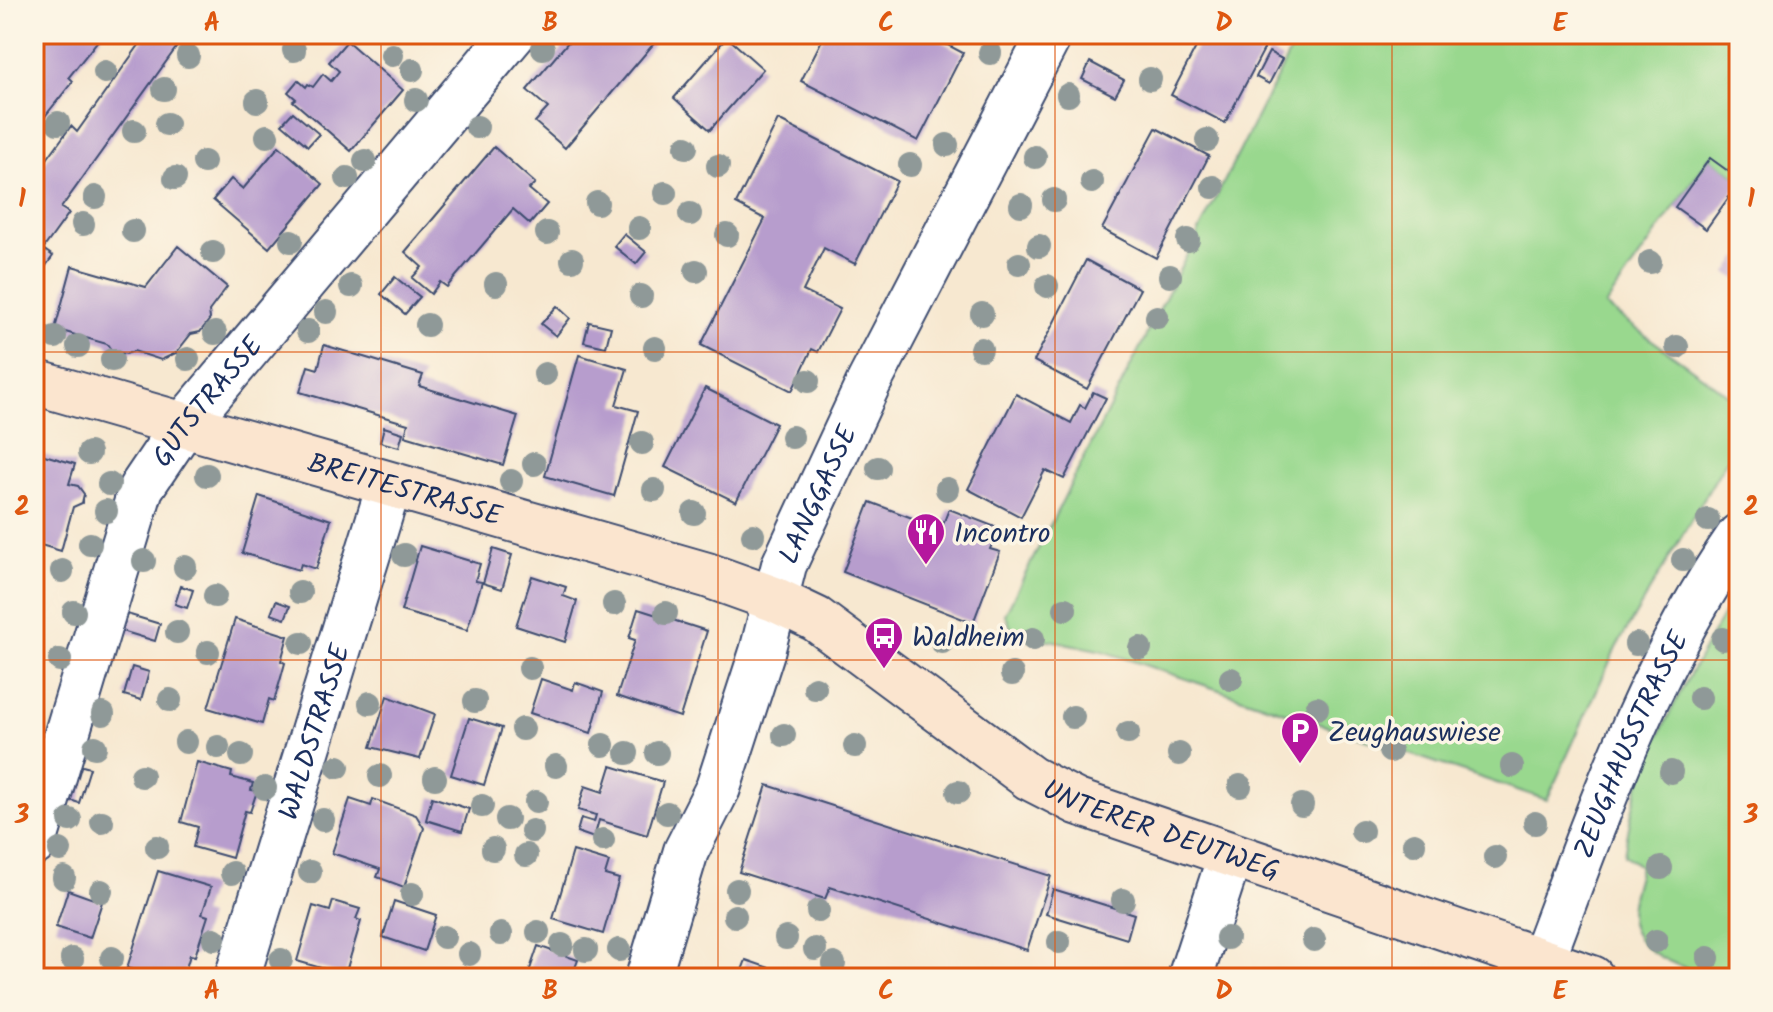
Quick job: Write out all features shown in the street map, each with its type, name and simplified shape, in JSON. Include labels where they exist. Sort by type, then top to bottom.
[{"type":"main road","name":"BREITESTRASSE","points":[[34,382],[707,575],[774,599]]},
{"type":"main road","name":"UNTERER DEUTWEG","points":[[774,599],[826,626],[1030,778],[1077,802],[1592,978]]},
{"type":"street","name":"GUTSTRASSE","points":[[34,843],[141,488],[183,426],[513,34]]},
{"type":"street","name":"LANGGASSE","points":[[648,978],[686,851],[718,788],[762,652],[784,565],[869,382],[1050,34]]},
{"type":"street","name":"WALDSTRASSE","points":[[237,978],[389,486]]},
{"type":"street","name":"ZEUGHAUSSTRASSE","points":[[1542,961],[1567,891],[1649,690],[1718,566],[1739,536]]},
{"type":"street","points":[[1190,978],[1230,856]]},
{"type":"green space","name":"Zeughauswiese","points":[[1299,34],[1739,34],[1739,178],[1709,158],[1605,306],[1739,403],[1739,439],[1616,648],[1547,800],[1103,651],[1050,640],[1016,640],[1005,614]]},
{"type":"green space","points":[[1739,585],[1739,978],[1711,975],[1678,965],[1638,939],[1630,912],[1640,866],[1624,855],[1638,788],[1646,766],[1678,697]]},
{"type":"building","points":[[34,34],[103,34],[69,77],[73,81],[34,130]]},
{"type":"building","points":[[147,34],[186,34],[61,208],[69,213],[43,249],[53,256],[34,282],[34,177],[71,126],[77,132]]},
{"type":"building","points":[[575,34],[662,34],[565,148],[535,122],[548,108],[527,90]]},
{"type":"building","points":[[825,34],[927,34],[963,53],[918,141],[801,81]]},
{"type":"building","points":[[1203,34],[1272,34],[1225,123],[1171,95]]},
{"type":"building","points":[[727,37],[763,69],[710,130],[674,98]]},
{"type":"building","points":[[347,41],[403,90],[351,151],[293,101],[296,99],[288,92],[298,80],[306,87],[308,84],[313,87],[323,74],[331,81],[339,71],[329,62]]},
{"type":"building","points":[[1269,52],[1282,59],[1269,84],[1256,77]]},
{"type":"building","points":[[1090,62],[1124,80],[1115,96],[1082,79]]},
{"type":"building","points":[[293,112],[319,134],[308,146],[282,124]]},
{"type":"building","points":[[778,120],[897,181],[855,264],[824,248],[803,291],[840,309],[818,352],[812,349],[792,391],[701,345],[765,219],[736,204]]},
{"type":"building","points":[[1156,128],[1209,156],[1156,258],[1102,229]]},
{"type":"building","points":[[279,146],[323,184],[269,248],[213,200],[231,179],[243,189]]},
{"type":"building","points":[[494,147],[535,183],[529,189],[547,204],[530,224],[513,209],[447,287],[440,282],[431,294],[412,278],[422,267],[405,252]]},
{"type":"building","points":[[1710,158],[1739,179],[1739,183],[1706,229],[1675,207]]},
{"type":"building","points":[[624,234],[646,252],[636,264],[614,246]]},
{"type":"building","points":[[178,246],[227,287],[209,311],[210,319],[200,332],[191,334],[176,353],[161,360],[134,351],[126,354],[112,351],[107,344],[55,329],[72,266],[146,287]]},
{"type":"building","points":[[1739,256],[1739,281],[1727,273]]},
{"type":"building","points":[[1086,260],[1140,289],[1087,389],[1034,361]]},
{"type":"building","points":[[395,277],[420,297],[405,314],[381,294]]},
{"type":"building","points":[[557,306],[570,318],[556,336],[541,324]]},
{"type":"building","points":[[589,322],[611,327],[606,347],[584,342]]},
{"type":"building","points":[[324,345],[423,375],[419,386],[518,416],[503,465],[405,436],[408,424],[300,392],[308,366],[318,369]]},
{"type":"building","points":[[579,355],[627,369],[616,405],[638,411],[614,496],[545,476]]},
{"type":"building","points":[[705,388],[776,424],[736,502],[665,467]]},
{"type":"building","points":[[1093,392],[1106,398],[1064,479],[1045,470],[1021,517],[968,489],[1016,394],[1071,423],[1080,405],[1085,408]]},
{"type":"building","points":[[384,427],[403,433],[399,447],[380,442]]},
{"type":"building","points":[[34,452],[75,464],[69,484],[78,486],[84,494],[82,503],[73,507],[61,551],[34,543]]},
{"type":"building","points":[[259,496],[331,520],[316,569],[301,564],[299,570],[242,553]]},
{"type":"building","points":[[870,502],[941,529],[949,509],[998,528],[990,549],[1000,552],[973,623],[843,572]]},
{"type":"building","points":[[420,546],[480,564],[475,581],[482,582],[467,630],[401,611]]},
{"type":"building","points":[[493,549],[512,555],[502,589],[483,583]]},
{"type":"building","points":[[532,576],[566,587],[563,596],[577,601],[565,642],[516,626]]},
{"type":"building","points":[[181,586],[193,590],[187,608],[175,604]]},
{"type":"building","points":[[276,601],[290,606],[285,619],[271,614]]},
{"type":"building","points":[[638,609],[707,631],[680,717],[617,696],[635,640],[629,638]]},
{"type":"building","points":[[127,614],[160,624],[155,641],[122,631]]},
{"type":"building","points":[[235,619],[288,636],[281,661],[285,663],[280,681],[274,701],[269,699],[262,724],[208,708]]},
{"type":"building","points":[[132,667],[149,672],[141,700],[124,695]]},
{"type":"building","points":[[541,679],[573,690],[575,682],[603,692],[591,733],[530,713]]},
{"type":"building","points":[[387,696],[435,714],[420,759],[371,747]]},
{"type":"building","points":[[469,718],[502,728],[484,785],[451,775]]},
{"type":"building","points":[[197,762],[232,772],[231,777],[253,783],[251,790],[257,791],[250,812],[245,811],[232,858],[193,847],[198,827],[181,822]]},
{"type":"building","points":[[75,764],[90,768],[79,803],[64,798]]},
{"type":"building","points":[[611,766],[663,782],[647,835],[599,820],[594,838],[577,832],[581,818],[594,822],[596,815],[578,810],[585,786],[603,792]]},
{"type":"building","points":[[767,785],[1051,876],[1027,950],[830,887],[825,899],[739,872]]},
{"type":"building","points":[[432,797],[469,809],[462,831],[426,820]]},
{"type":"building","points":[[350,799],[371,806],[373,799],[416,815],[424,828],[404,887],[377,877],[380,869],[332,853]]},
{"type":"building","points":[[573,851],[609,862],[605,875],[619,879],[603,934],[553,919]]},
{"type":"building","points":[[158,871],[211,887],[202,914],[208,916],[195,956],[190,955],[183,978],[159,978],[127,968]]},
{"type":"building","points":[[1053,889],[1134,914],[1127,939],[1046,914]]},
{"type":"building","points":[[68,890],[102,902],[90,938],[56,927]]},
{"type":"building","points":[[333,901],[360,909],[356,919],[361,921],[345,975],[297,961],[313,906],[330,911]]},
{"type":"building","points":[[394,901],[436,915],[424,951],[383,937]]},
{"type":"building","points":[[538,946],[578,960],[571,978],[527,978]]},
{"type":"building","points":[[746,960],[798,978],[739,978]]},
{"type":"place","name":"Incontro","points":[[926,566]]},
{"type":"place","name":"Waldheim","points":[[884,670]]},
{"type":"place","name":"Zeughauswiese","points":[[1300,765]]}]
